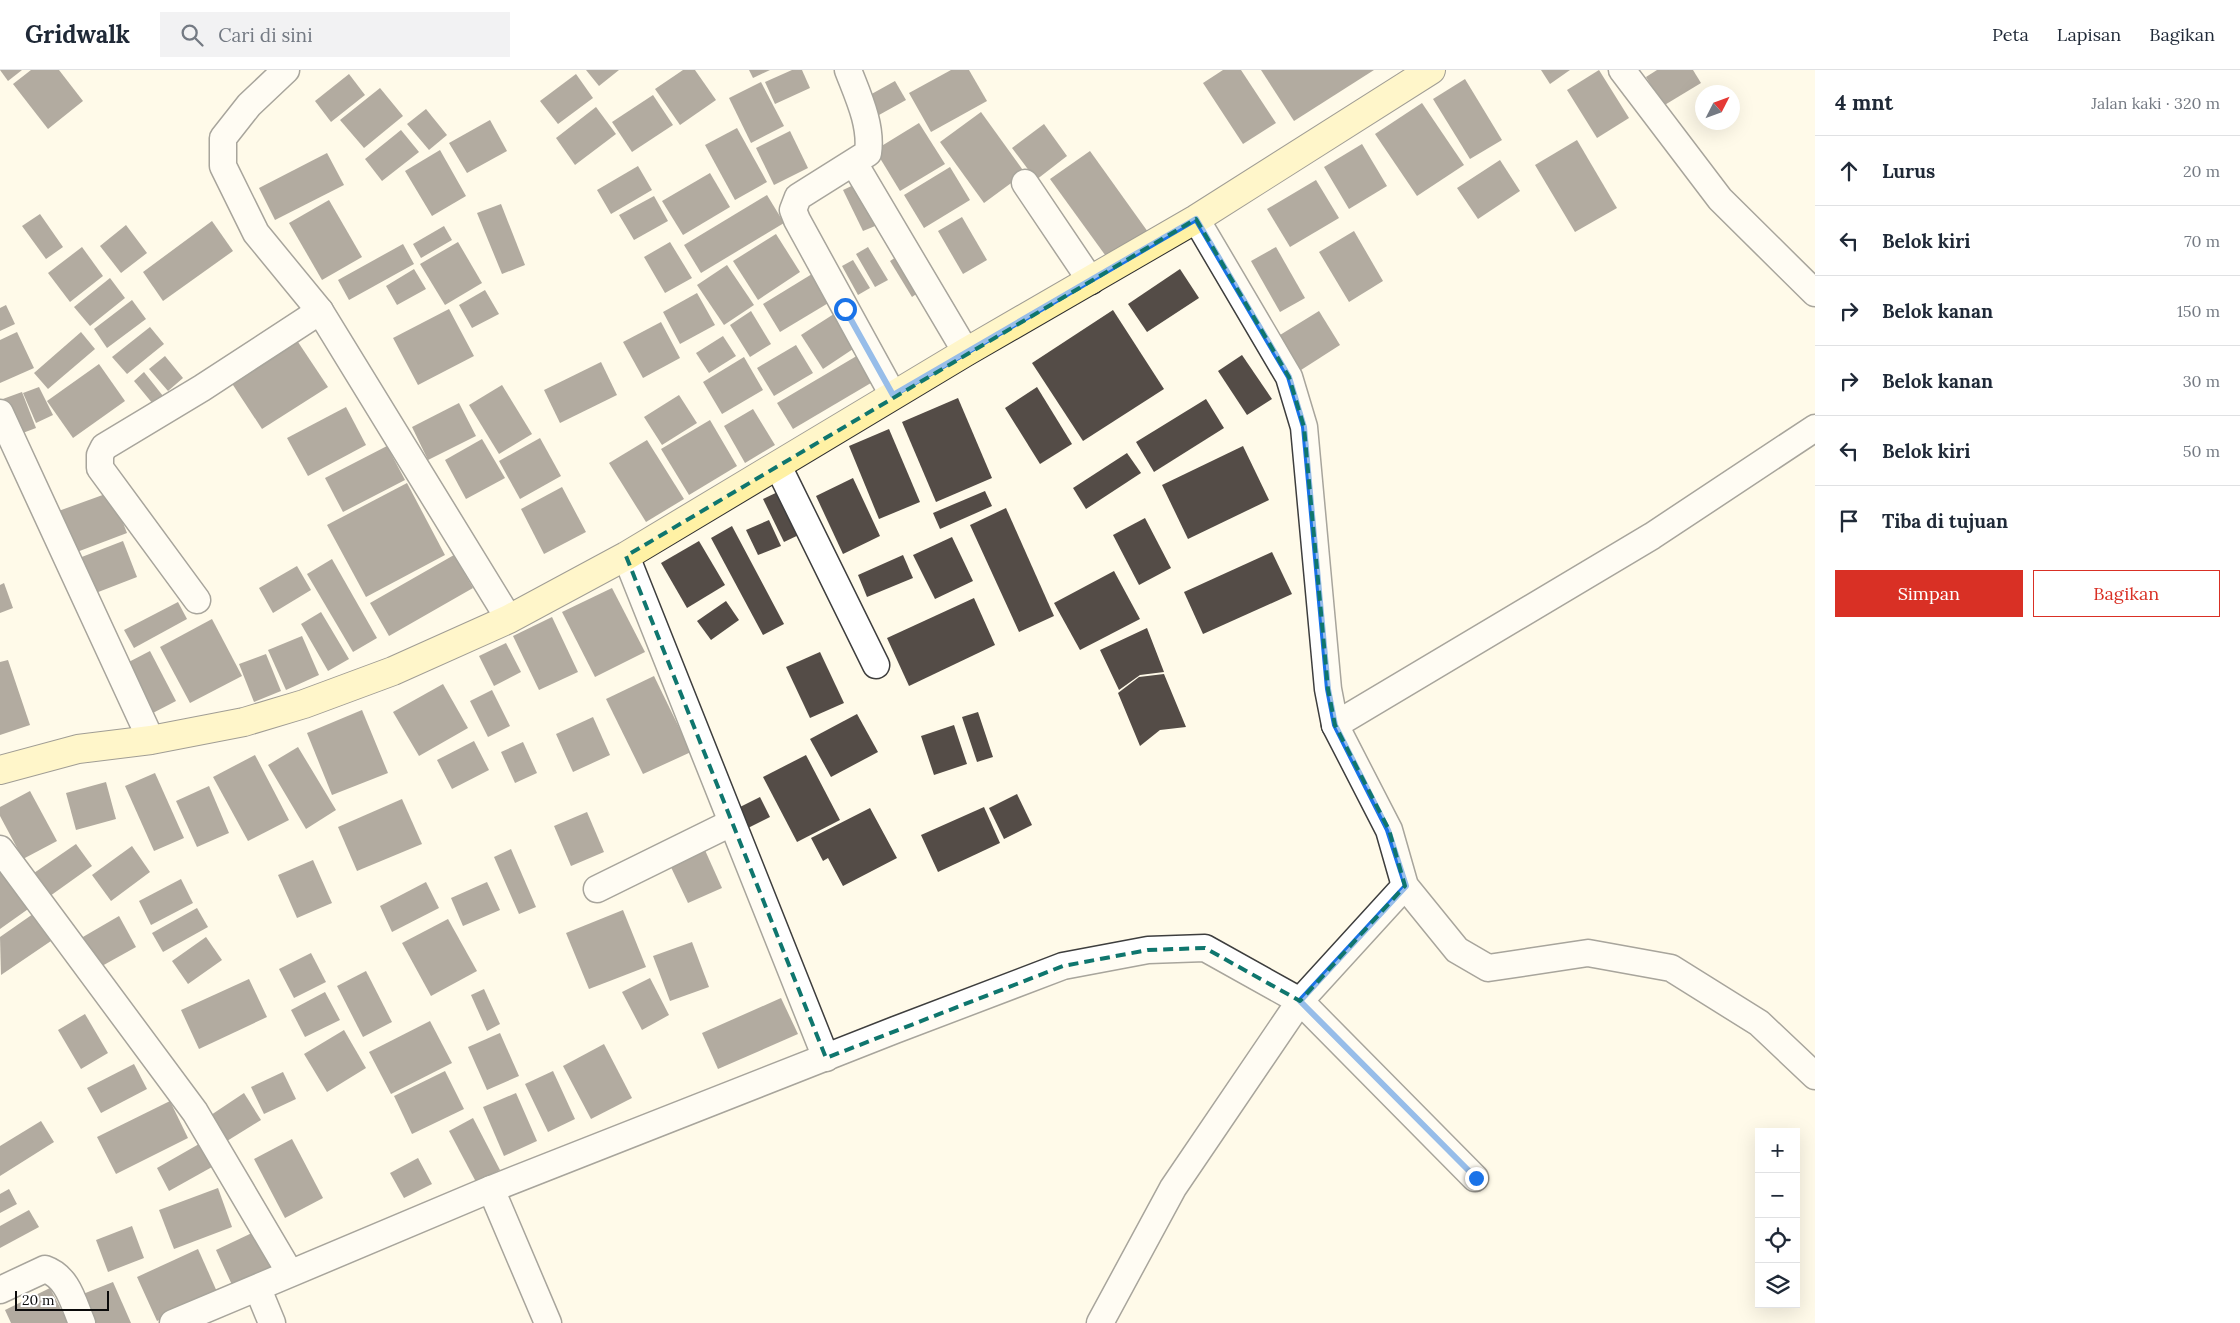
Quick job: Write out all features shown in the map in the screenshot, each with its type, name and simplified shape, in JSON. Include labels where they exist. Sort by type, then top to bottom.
[{"type":"street","points":[[286,70],[249,105],[223,138],[223,166],[256,233],[320,311],[509,620]]},
{"type":"street","points":[[848,70],[859,96],[870,140],[868,153],[798,197],[793,210],[796,220],[893,395]]},
{"type":"street","points":[[0,770],[78,749],[151,740],[244,722],[304,704],[392,671],[509,620],[626,556],[893,395],[1196,219],[1431,70]]},
{"type":"street","points":[[1622,70],[1720,199],[1815,293]]},
{"type":"street","points":[[854,163],[966,352]]},
{"type":"street","points":[[1025,183],[1091,281]]},
{"type":"street","points":[[1196,219],[1289,377],[1304,427],[1328,689],[1335,725],[1388,830],[1406,886],[1456,950],[1488,968],[1588,953],[1671,968],[1759,1023],[1815,1076]]},
{"type":"street","points":[[197,600],[100,468],[100,455],[104,447],[202,388],[320,311]]},
{"type":"street","points":[[0,413],[151,740]]},
{"type":"street","points":[[1335,725],[1652,536],[1815,428]]},
{"type":"street","points":[[778,466],[876,665]]},
{"type":"street","points":[[626,556],[826,1058]]},
{"type":"street","points":[[597,890],[731,823]]},
{"type":"street","points":[[0,849],[195,1112],[290,1273]]},
{"type":"street","points":[[1100,1323],[1173,1188],[1300,1001],[1406,886]]},
{"type":"street","points":[[173,1323],[258,1289],[290,1273],[491,1189],[1063,966],[1148,950],[1205,948],[1300,1001],[1476,1178]]},
{"type":"street","points":[[491,1189],[548,1323]]},
{"type":"street","points":[[0,1290],[45,1269],[56,1273],[63,1281],[82,1323]]},
{"type":"street","points":[[258,1289],[272,1323]]},
{"type":"highlighted area","points":[[1196,219],[1289,377],[1304,427],[1328,689],[1335,725],[1389,830],[1405,886],[1300,1001],[1205,948],[1148,950],[1063,966],[826,1058],[626,556]]},
{"type":"building","points":[[0,70],[22,70],[8,81]]},
{"type":"building","points":[[31,70],[59,70],[83,101],[48,129],[13,84]]},
{"type":"building","points":[[586,70],[619,70],[599,86]]},
{"type":"building","points":[[683,70],[695,70],[716,100],[680,125],[655,89]]},
{"type":"building","points":[[749,70],[770,70],[753,78]]},
{"type":"building","points":[[792,70],[802,70],[810,88],[775,104],[765,82]]},
{"type":"building","points":[[951,70],[969,70],[987,101],[931,132],[909,93]]},
{"type":"building","points":[[1223,70],[1241,70],[1276,123],[1243,144],[1203,83]]},
{"type":"building","points":[[1261,70],[1374,70],[1294,121]]},
{"type":"building","points":[[1541,70],[1570,70],[1550,84]]},
{"type":"building","points":[[1599,70],[1629,118],[1597,138],[1567,90]]},
{"type":"building","points":[[1657,70],[1693,70],[1701,83],[1663,106],[1646,77]]},
{"type":"building","points":[[349,74],[365,95],[331,122],[315,101]]},
{"type":"building","points":[[576,74],[593,98],[558,124],[540,101]]},
{"type":"building","points":[[1465,79],[1502,140],[1470,159],[1433,99]]},
{"type":"building","points":[[895,81],[906,100],[879,115],[868,96]]},
{"type":"building","points":[[761,82],[784,126],[751,143],[729,98]]},
{"type":"building","points":[[380,88],[403,116],[364,148],[340,120]]},
{"type":"building","points":[[653,95],[673,125],[632,152],[612,122]]},
{"type":"building","points":[[1422,103],[1464,165],[1417,196],[1375,134]]},
{"type":"building","points":[[596,107],[616,134],[575,165],[556,138]]},
{"type":"building","points":[[426,109],[447,135],[429,150],[407,124]]},
{"type":"building","points":[[981,112],[1025,173],[984,203],[940,142]]},
{"type":"building","points":[[490,120],[507,151],[467,173],[449,143]]},
{"type":"building","points":[[919,123],[945,164],[900,191],[875,150]]},
{"type":"building","points":[[1044,124],[1067,156],[1036,180],[1012,148]]},
{"type":"building","points":[[737,128],[767,182],[735,200],[705,145]]},
{"type":"building","points":[[401,130],[419,152],[382,181],[365,159]]},
{"type":"building","points":[[790,131],[808,168],[774,185],[756,148]]},
{"type":"building","points":[[1577,140],[1617,208],[1575,232],[1535,165]]},
{"type":"building","points":[[1362,144],[1387,186],[1349,209],[1324,167]]},
{"type":"building","points":[[440,150],[466,196],[432,216],[405,171]]},
{"type":"building","points":[[1090,151],[1148,232],[1108,259],[1050,179]]},
{"type":"building","points":[[327,153],[344,185],[275,220],[259,188]]},
{"type":"building","points":[[1500,160],[1520,191],[1478,219],[1457,188]]},
{"type":"building","points":[[638,166],[652,190],[611,214],[597,190]]},
{"type":"building","points":[[950,167],[970,200],[924,228],[904,195]]},
{"type":"building","points":[[710,173],[730,207],[683,235],[662,201]]},
{"type":"building","points":[[1316,180],[1339,218],[1290,247],[1267,209]]},
{"type":"building","points":[[860,182],[880,224],[863,231],[843,190]]},
{"type":"building","points":[[767,195],[784,223],[701,273],[684,245]]},
{"type":"building","points":[[654,196],[668,221],[634,240],[619,215]]},
{"type":"building","points":[[329,200],[362,257],[322,280],[289,223]]},
{"type":"building","points":[[501,204],[525,265],[502,274],[477,213]]},
{"type":"building","points":[[40,214],[63,247],[46,259],[22,226]]},
{"type":"building","points":[[962,217],[987,260],[963,274],[938,231]]},
{"type":"building","points":[[212,221],[233,251],[163,301],[143,272]]},
{"type":"building","points":[[126,225],[147,253],[121,273],[100,246]]},
{"type":"building","points":[[444,226],[452,240],[421,258],[413,244]]},
{"type":"building","points":[[1354,231],[1383,281],[1349,302],[1319,252]]},
{"type":"building","points":[[776,234],[800,272],[758,300],[733,261]]},
{"type":"building","points":[[458,242],[482,283],[445,305],[420,264]]},
{"type":"building","points":[[670,242],[692,278],[665,293],[644,257]]},
{"type":"building","points":[[403,244],[414,264],[349,300],[338,280]]},
{"type":"building","points":[[82,247],[103,276],[70,302],[48,273]]},
{"type":"building","points":[[868,247],[888,280],[875,287],[856,254]]},
{"type":"building","points":[[1276,247],[1305,298],[1280,312],[1251,261]]},
{"type":"building","points":[[901,254],[922,290],[912,297],[890,261]]},
{"type":"building","points":[[853,260],[870,288],[858,295],[842,266]]},
{"type":"building","points":[[727,265],[754,305],[724,325],[697,285]]},
{"type":"building","points":[[414,269],[426,289],[397,305],[386,286]]},
{"type":"building","points":[[1180,269],[1199,298],[1147,332],[1128,304]]},
{"type":"building","points":[[812,274],[830,302],[780,332],[763,304]]},
{"type":"building","points":[[110,278],[125,298],[90,326],[74,307]]},
{"type":"building","points":[[485,290],[499,314],[472,328],[459,305]]},
{"type":"building","points":[[697,293],[715,325],[680,344],[663,312]]},
{"type":"building","points":[[132,300],[146,319],[107,348],[94,329]]},
{"type":"building","points":[[6,305],[15,324],[0,331],[0,308]]},
{"type":"building","points":[[449,309],[474,356],[418,385],[393,338]]},
{"type":"building","points":[[1113,310],[1164,389],[1083,441],[1032,363]]},
{"type":"building","points":[[751,311],[771,344],[750,357],[730,325]]},
{"type":"building","points":[[1319,311],[1340,345],[1301,370],[1280,335]]},
{"type":"building","points":[[837,312],[859,345],[823,369],[801,335]]},
{"type":"building","points":[[661,322],[680,358],[643,378],[623,342]]},
{"type":"building","points":[[150,327],[164,344],[127,374],[112,357]]},
{"type":"building","points":[[17,332],[34,368],[0,383],[0,340]]},
{"type":"building","points":[[81,332],[95,349],[48,389],[34,373]]},
{"type":"building","points":[[723,336],[736,356],[709,373],[696,353]]},
{"type":"building","points":[[296,339],[328,387],[262,429],[231,382]]},
{"type":"building","points":[[796,345],[813,373],[774,396],[757,368]]},
{"type":"building","points":[[860,354],[876,380],[793,429],[777,403]]},
{"type":"building","points":[[1242,355],[1272,399],[1247,415],[1218,371]]},
{"type":"building","points":[[165,356],[183,378],[168,391],[149,369]]},
{"type":"building","points":[[744,357],[763,390],[722,414],[703,382]]},
{"type":"building","points":[[601,362],[617,395],[560,423],[544,390]]},
{"type":"building","points":[[99,364],[125,401],[73,438],[47,401]]},
{"type":"building","points":[[144,372],[163,396],[153,404],[134,381]]},
{"type":"building","points":[[502,385],[532,434],[499,454],[469,405]]},
{"type":"building","points":[[39,387],[53,415],[36,423],[23,393]]},
{"type":"building","points":[[1037,387],[1072,444],[1040,464],[1005,408]]},
{"type":"building","points":[[22,392],[36,428],[12,437],[0,406],[0,400]]},
{"type":"building","points":[[679,395],[697,423],[662,445],[644,417]]},
{"type":"building","points":[[958,398],[992,478],[936,502],[902,422]]},
{"type":"building","points":[[1206,399],[1224,428],[1154,472],[1136,442]]},
{"type":"building","points":[[459,403],[476,436],[428,460],[412,427]]},
{"type":"building","points":[[346,407],[366,445],[308,476],[287,438]]},
{"type":"building","points":[[753,409],[775,445],[745,463],[724,426]]},
{"type":"building","points":[[710,420],[737,466],[689,495],[661,449]]},
{"type":"building","points":[[889,429],[920,502],[879,519],[849,446]]},
{"type":"building","points":[[540,438],[561,476],[520,499],[499,461]]},
{"type":"building","points":[[482,439],[505,478],[466,499],[445,460]]},
{"type":"building","points":[[647,440],[684,499],[646,522],[609,463]]},
{"type":"building","points":[[387,446],[405,480],[343,512],[325,478]]},
{"type":"building","points":[[1243,446],[1269,500],[1188,539],[1162,485]]},
{"type":"building","points":[[1127,453],[1141,473],[1086,509],[1073,488]]},
{"type":"building","points":[[853,478],[880,536],[843,554],[816,496]]},
{"type":"building","points":[[407,483],[445,555],[366,597],[327,525]]},
{"type":"building","points":[[562,487],[586,532],[544,554],[521,509]]},
{"type":"building","points":[[784,489],[805,532],[784,542],[763,499]]},
{"type":"building","points":[[985,491],[992,506],[940,529],[933,513]]},
{"type":"building","points":[[111,492],[127,533],[69,555],[53,513]]},
{"type":"building","points":[[1006,508],[1054,616],[1019,632],[970,525]]},
{"type":"building","points":[[1145,518],[1171,568],[1139,585],[1113,535]]},
{"type":"building","points":[[769,520],[781,546],[758,555],[746,530]]},
{"type":"building","points":[[732,526],[784,624],[763,635],[711,538]]},
{"type":"building","points":[[952,537],[973,581],[935,599],[913,555]]},
{"type":"building","points":[[123,541],[137,577],[88,596],[74,560]]},
{"type":"building","points":[[699,541],[725,585],[687,608],[661,563]]},
{"type":"building","points":[[1272,552],[1292,594],[1203,634],[1184,592]]},
{"type":"building","points":[[454,555],[473,588],[389,636],[370,603]]},
{"type":"building","points":[[903,555],[913,578],[867,597],[858,575]]},
{"type":"building","points":[[332,559],[377,638],[353,652],[307,574]]},
{"type":"building","points":[[297,566],[311,590],[273,613],[259,588]]},
{"type":"building","points":[[1114,571],[1140,619],[1080,650],[1054,603]]},
{"type":"building","points":[[4,583],[13,608],[0,613],[0,585]]},
{"type":"building","points":[[612,588],[645,652],[595,677],[562,612]]},
{"type":"building","points":[[974,598],[995,645],[909,686],[887,638]]},
{"type":"building","points":[[726,601],[739,620],[711,640],[697,621]]},
{"type":"building","points":[[178,602],[187,619],[134,648],[124,630]]},
{"type":"building","points":[[321,612],[349,659],[328,671],[301,624]]},
{"type":"building","points":[[552,617],[578,672],[539,690],[513,636]]},
{"type":"building","points":[[212,619],[242,676],[190,703],[160,647]]},
{"type":"building","points":[[1147,628],[1164,672],[1140,675],[1119,690],[1100,650]]},
{"type":"building","points":[[302,636],[319,675],[286,690],[268,650]]},
{"type":"building","points":[[506,643],[521,672],[494,686],[479,656]]},
{"type":"building","points":[[150,651],[176,701],[149,715],[123,665]]},
{"type":"building","points":[[820,652],[844,703],[810,718],[786,667]]},
{"type":"building","points":[[266,654],[281,691],[254,702],[239,664]]},
{"type":"building","points":[[8,660],[30,725],[0,735],[0,662]]},
{"type":"building","points":[[1164,674],[1186,727],[1160,730],[1140,746],[1118,693],[1139,677]]},
{"type":"building","points":[[654,676],[691,752],[643,774],[606,699]]},
{"type":"building","points":[[443,684],[468,728],[419,756],[393,712]]},
{"type":"building","points":[[492,690],[510,726],[488,737],[470,701]]},
{"type":"building","points":[[362,710],[388,773],[332,795],[307,733]]},
{"type":"building","points":[[978,712],[993,757],[977,762],[962,717]]},
{"type":"building","points":[[857,714],[878,752],[831,777],[810,739]]},
{"type":"building","points":[[593,717],[610,755],[573,772],[556,734]]},
{"type":"building","points":[[954,725],[967,764],[934,775],[921,736]]},
{"type":"building","points":[[474,741],[489,770],[452,789],[437,760]]},
{"type":"building","points":[[523,742],[537,773],[515,783],[501,752]]},
{"type":"building","points":[[298,747],[336,810],[306,829],[268,765]]},
{"type":"building","points":[[255,755],[289,820],[248,841],[213,777]]},
{"type":"building","points":[[806,755],[840,820],[797,842],[763,777]]},
{"type":"building","points":[[155,773],[184,838],[154,851],[125,786]]},
{"type":"building","points":[[106,782],[116,819],[76,830],[66,793]]},
{"type":"building","points":[[209,786],[229,833],[197,847],[176,801]]},
{"type":"building","points":[[30,791],[57,841],[23,859],[0,816],[0,807]]},
{"type":"building","points":[[1017,794],[1032,825],[1004,839],[989,808]]},
{"type":"building","points":[[760,797],[770,817],[744,830],[734,810]]},
{"type":"building","points":[[402,799],[422,844],[357,871],[338,827]]},
{"type":"building","points":[[984,807],[1000,843],[938,872],[921,835]]},
{"type":"building","points":[[870,808],[897,858],[843,886],[828,858],[823,861],[811,838]]},
{"type":"building","points":[[587,812],[604,852],[571,866],[554,826]]},
{"type":"building","points":[[76,844],[92,866],[50,896],[34,873]]},
{"type":"building","points":[[132,846],[150,872],[111,901],[92,875]]},
{"type":"building","points":[[704,848],[722,888],[688,903],[669,863]]},
{"type":"building","points":[[511,849],[536,907],[519,914],[494,857]]},
{"type":"building","points":[[313,860],[332,903],[297,918],[278,875]]},
{"type":"building","points":[[0,863],[31,907],[0,929]]},
{"type":"building","points":[[181,879],[193,903],[151,925],[139,901]]},
{"type":"building","points":[[426,882],[439,908],[392,932],[380,906]]},
{"type":"building","points":[[487,882],[500,910],[463,926],[451,898]]},
{"type":"building","points":[[197,908],[208,927],[163,952],[152,933]]},
{"type":"building","points":[[623,910],[646,967],[589,989],[566,933]]},
{"type":"building","points":[[33,914],[51,941],[1,975],[0,937]]},
{"type":"building","points":[[119,916],[136,947],[93,971],[76,941]]},
{"type":"building","points":[[448,919],[477,971],[431,996],[402,943]]},
{"type":"building","points":[[206,937],[222,960],[188,984],[172,961]]},
{"type":"building","points":[[692,942],[709,987],[670,1001],[653,956]]},
{"type":"building","points":[[311,953],[326,982],[294,998],[279,969]]},
{"type":"building","points":[[366,971],[392,1022],[363,1037],[337,986]]},
{"type":"building","points":[[650,978],[669,1015],[642,1030],[622,992]]},
{"type":"building","points":[[249,979],[267,1017],[199,1049],[181,1010]]},
{"type":"building","points":[[484,989],[500,1024],[487,1031],[471,995]]},
{"type":"building","points":[[325,992],[340,1020],[305,1037],[291,1010]]},
{"type":"building","points":[[781,998],[798,1034],[718,1069],[702,1033]]},
{"type":"building","points":[[85,1014],[108,1053],[81,1069],[58,1030]]},
{"type":"building","points":[[430,1021],[452,1063],[391,1094],[369,1052]]},
{"type":"building","points":[[344,1030],[366,1068],[327,1092],[304,1054]]},
{"type":"building","points":[[500,1033],[519,1076],[487,1090],[468,1047]]},
{"type":"building","points":[[604,1044],[632,1098],[591,1119],[563,1066]]},
{"type":"building","points":[[134,1064],[147,1089],[101,1113],[87,1088]]},
{"type":"building","points":[[445,1071],[464,1109],[412,1134],[394,1096]]},
{"type":"building","points":[[553,1071],[575,1119],[548,1132],[525,1084]]},
{"type":"building","points":[[283,1072],[296,1099],[264,1114],[251,1087]]},
{"type":"building","points":[[244,1093],[261,1120],[227,1141],[211,1115]]},
{"type":"building","points":[[516,1093],[537,1141],[504,1156],[483,1107]]},
{"type":"building","points":[[170,1101],[188,1138],[116,1174],[97,1137]]},
{"type":"building","points":[[473,1118],[500,1170],[476,1182],[449,1131]]},
{"type":"building","points":[[41,1121],[54,1142],[0,1176],[0,1146]]},
{"type":"building","points":[[292,1139],[323,1198],[285,1218],[254,1159]]},
{"type":"building","points":[[199,1144],[212,1167],[169,1191],[157,1168]]},
{"type":"building","points":[[418,1158],[432,1184],[404,1198],[390,1173]]},
{"type":"building","points":[[218,1188],[232,1227],[174,1249],[159,1210]]},
{"type":"building","points":[[9,1189],[17,1204],[0,1213],[0,1194]]},
{"type":"building","points":[[29,1210],[39,1227],[0,1248],[0,1226]]},
{"type":"building","points":[[132,1226],[144,1258],[108,1272],[96,1240]]},
{"type":"building","points":[[254,1232],[272,1269],[233,1287],[216,1250]]},
{"type":"building","points":[[198,1249],[218,1294],[157,1321],[137,1277]]},
{"type":"building","points":[[113,1282],[131,1323],[96,1323],[83,1294]]},
{"type":"building","points":[[50,1288],[68,1323],[11,1323],[5,1310]]},
{"type":"route","points":[[845,309],[893,395],[1196,219],[1289,377],[1304,427],[1321,625],[1328,689],[1335,725],[1388,830],[1406,886],[1300,1001],[1476,1178]]}]
